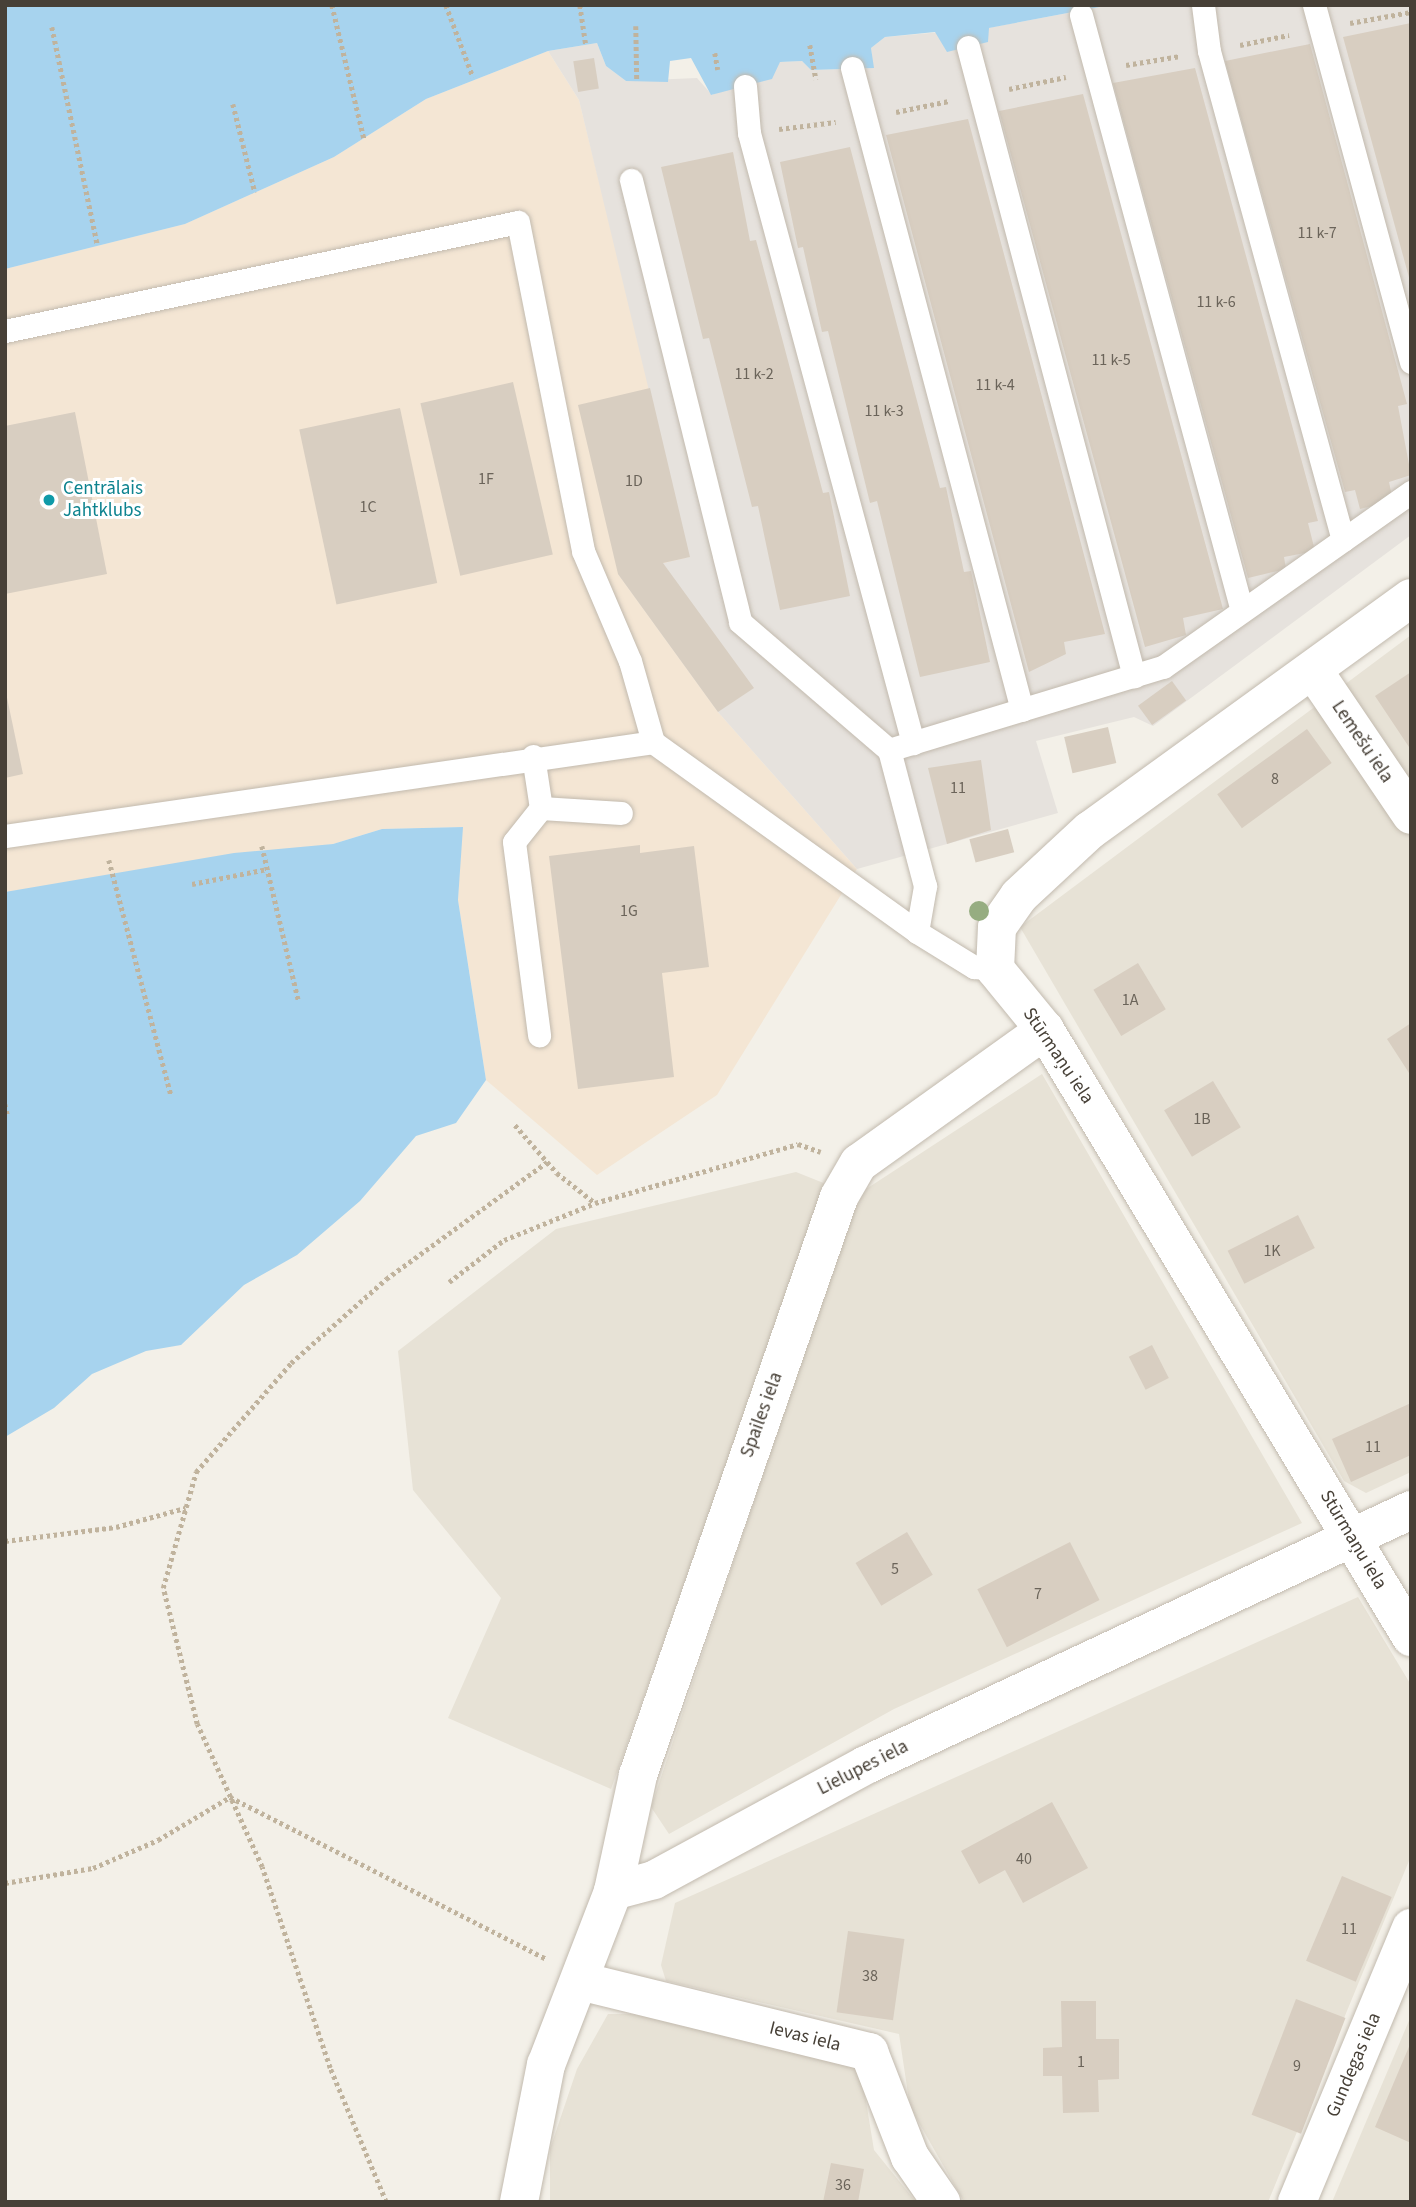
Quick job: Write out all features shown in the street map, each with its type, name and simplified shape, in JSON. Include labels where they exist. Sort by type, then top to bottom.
[{"type":"street","points":[[995,969],[997,927],[1029,887],[1090,830],[1411,598]]},
{"type":"street","name":"Lemešu iela","points":[[1313,670],[1411,815]]},
{"type":"street","name":"Stūrmaņu iela","points":[[995,969],[1045,1030],[1411,1637]]},
{"type":"street","name":"Spailes iela","points":[[613,1891],[643,1762],[839,1197],[859,1163],[1045,1030]]},
{"type":"street","name":"Lielupes iela","points":[[613,1891],[654,1880],[866,1765],[1411,1510]]},
{"type":"street","points":[[519,2202],[546,2065],[613,1891]]},
{"type":"street","name":"Gundegas iela","points":[[1297,2202],[1411,1928]]},
{"type":"street","name":"Ievas iela","points":[[580,1982],[869,2052],[910,2157],[941,2202]]},
{"type":"lane","points":[[1202,5],[1209,51],[1343,540]]},
{"type":"lane","points":[[1314,5],[1411,362]]},
{"type":"lane","points":[[1081,15],[1242,611]]},
{"type":"lane","points":[[968,47],[1134,676]]},
{"type":"lane","points":[[852,68],[1022,710]]},
{"type":"lane","points":[[745,86],[749,133],[913,743]]},
{"type":"lane","points":[[631,180],[740,622],[889,750],[925,886],[917,932]]},
{"type":"lane","points":[[5,331],[518,222],[583,551],[630,661],[653,742],[917,932],[974,967],[995,969]]},
{"type":"lane","points":[[889,750],[1163,667],[1411,492]]},
{"type":"lane","points":[[5,836],[533,756],[653,742]]},
{"type":"lane","points":[[533,756],[541,808],[514,842],[539,1035]]},
{"type":"lane","points":[[541,808],[621,813]]},
{"type":"path","points":[[331,5],[364,138]]},
{"type":"path","points":[[446,5],[473,77]]},
{"type":"path","points":[[580,5],[586,45]]},
{"type":"path","points":[[636,26],[638,81]]},
{"type":"path","points":[[51,27],[97,243]]},
{"type":"path","points":[[810,45],[816,79]]},
{"type":"path","points":[[233,104],[255,192]]},
{"type":"path","points":[[262,846],[299,1002]]},
{"type":"path","points":[[108,860],[171,1094]]},
{"type":"path","points":[[192,884],[267,869]]},
{"type":"path","points":[[5,1104],[8,1117]]},
{"type":"path","points":[[515,1125],[547,1162],[595,1203]]},
{"type":"path","points":[[449,1282],[504,1240],[595,1203],[798,1144],[859,1163]]},
{"type":"path","points":[[386,2202],[230,1797],[197,1724],[163,1588],[196,1472],[291,1363],[386,1279],[547,1162]]},
{"type":"path","points":[[5,1541],[116,1527],[186,1508]]},
{"type":"path","points":[[5,1883],[93,1868],[158,1840],[230,1797]]},
{"type":"path","points":[[230,1797],[516,1939],[580,1982]]},
{"type":"shaded area","points":[[1110,5],[1411,5],[1411,535],[1153,726],[1134,717],[1036,741],[1058,813],[857,869],[718,712],[618,574],[689,557],[579,100],[548,51],[597,43],[606,66],[626,81],[697,78],[712,95],[780,62],[802,61],[811,70],[873,68],[871,48],[885,37],[988,28]]},
{"type":"shaded area","points":[[548,51],[579,100],[650,388],[718,712],[857,869],[717,1095],[597,1175],[486,1080],[458,900],[462,827],[382,829],[333,844],[5,892],[5,269],[185,224],[334,157],[426,99]]},
{"type":"shaded area","points":[[1411,635],[1411,1472],[1366,1493],[1344,1481],[1020,927]]},
{"type":"shaded area","points":[[1042,1074],[1302,1523],[894,1709],[669,1834],[651,1807],[857,1195]]},
{"type":"shaded area","points":[[796,1172],[826,1184],[611,1789],[448,1718],[501,1598],[413,1490],[398,1351],[556,1229]]},
{"type":"shaded area","points":[[1358,1597],[1411,1685],[1411,1856],[1268,2202],[964,2202],[910,2107],[899,2034],[666,1981],[661,1965],[675,1903]]},
{"type":"shaded area","points":[[608,2014],[655,2014],[860,2065],[874,2150],[916,2202],[550,2202],[550,2149],[577,2069]]},
{"type":"shaded area","points":[[1411,2016],[1411,2202],[1332,2202]]},
{"type":"water","points":[[5,5],[1110,5],[989,28],[988,42],[947,52],[935,32],[885,37],[871,48],[874,68],[811,70],[802,61],[780,62],[772,79],[711,95],[691,58],[670,61],[668,82],[626,81],[606,66],[597,43],[548,51],[426,99],[334,157],[185,224],[5,269]]},
{"type":"water","points":[[463,827],[458,900],[486,1080],[456,1123],[416,1136],[360,1201],[297,1255],[244,1285],[181,1345],[146,1351],[92,1374],[54,1408],[5,1437],[5,892],[234,853],[333,844],[382,829]]},
{"type":"building","points":[[1411,23],[1411,281],[1410,281],[1343,37]]},
{"type":"building","points":[[1310,44],[1407,404],[1398,406],[1411,475],[1389,482],[1393,501],[1360,509],[1355,490],[1345,492],[1225,61]]},
{"type":"building","points":[[594,58],[599,89],[578,92],[573,61]]},
{"type":"building","points":[[1195,68],[1318,521],[1308,523],[1315,551],[1284,557],[1286,569],[1248,578],[1113,83]]},
{"type":"building","points":[[1083,94],[1223,609],[1183,618],[1186,635],[1145,647],[999,111]]},
{"type":"building","points":[[968,119],[1105,634],[1064,642],[1066,654],[1029,672],[886,135]]},
{"type":"building","points":[[850,147],[940,488],[946,487],[964,572],[971,571],[990,662],[920,677],[877,501],[870,503],[828,331],[822,332],[803,247],[798,248],[780,162]]},
{"type":"building","points":[[733,152],[750,241],[756,240],[823,493],[829,492],[850,596],[780,610],[758,506],[752,507],[709,338],[703,339],[661,167]]},
{"type":"building","points":[[513,382],[553,554],[460,576],[420,403]]},
{"type":"building","points":[[650,388],[690,557],[663,563],[754,688],[718,712],[618,574],[578,405]]},
{"type":"building","points":[[400,408],[437,583],[336,605],[299,429]]},
{"type":"building","name":"Centrālais Jahtklubs","points":[[75,412],[107,574],[5,594],[5,426]]},
{"type":"building","points":[[1411,672],[1411,750],[1375,696]]},
{"type":"building","points":[[1172,681],[1186,700],[1152,725],[1138,706]]},
{"type":"building","points":[[5,688],[23,774],[5,778]]},
{"type":"building","points":[[1108,727],[1116,763],[1072,773],[1064,737]]},
{"type":"building","points":[[1307,729],[1332,763],[1242,828],[1217,794]]},
{"type":"building","points":[[981,760],[991,830],[947,844],[928,768]]},
{"type":"building","points":[[1008,829],[1014,852],[976,863],[969,839]]},
{"type":"building","points":[[640,845],[640,853],[694,846],[709,967],[662,973],[674,1077],[578,1089],[549,856]]},
{"type":"building","points":[[1138,963],[1166,1009],[1121,1036],[1093,990]]},
{"type":"building","points":[[1411,1023],[1411,1076],[1387,1039]]},
{"type":"building","points":[[1213,1081],[1241,1127],[1192,1157],[1164,1110]]},
{"type":"building","points":[[1298,1215],[1315,1248],[1244,1284],[1228,1251]]},
{"type":"building","points":[[1152,1345],[1169,1378],[1146,1390],[1129,1357]]},
{"type":"building","points":[[1411,1403],[1411,1455],[1351,1482],[1332,1439]]},
{"type":"building","points":[[907,1532],[933,1575],[881,1606],[856,1563]]},
{"type":"building","points":[[1070,1542],[1100,1600],[1007,1647],[977,1589]]},
{"type":"building","points":[[1052,1802],[1088,1868],[1023,1903],[1005,1870],[979,1884],[961,1851]]},
{"type":"building","points":[[1342,1876],[1392,1897],[1356,1982],[1306,1961]]},
{"type":"building","points":[[848,1931],[904,1939],[893,2020],[837,2012]]},
{"type":"building","points":[[1296,1999],[1345,2018],[1301,2134],[1252,2115]]},
{"type":"building","points":[[1061,2001],[1096,2001],[1096,2039],[1119,2039],[1119,2079],[1098,2080],[1099,2112],[1063,2113],[1062,2076],[1043,2076],[1043,2048],[1062,2047]]},
{"type":"building","points":[[1411,2042],[1411,2143],[1375,2127]]},
{"type":"building","points":[[831,2163],[864,2169],[858,2202],[823,2202]]},
{"type":"place","name":"Centrālais Jahtklubs","points":[[49,500]]}]
